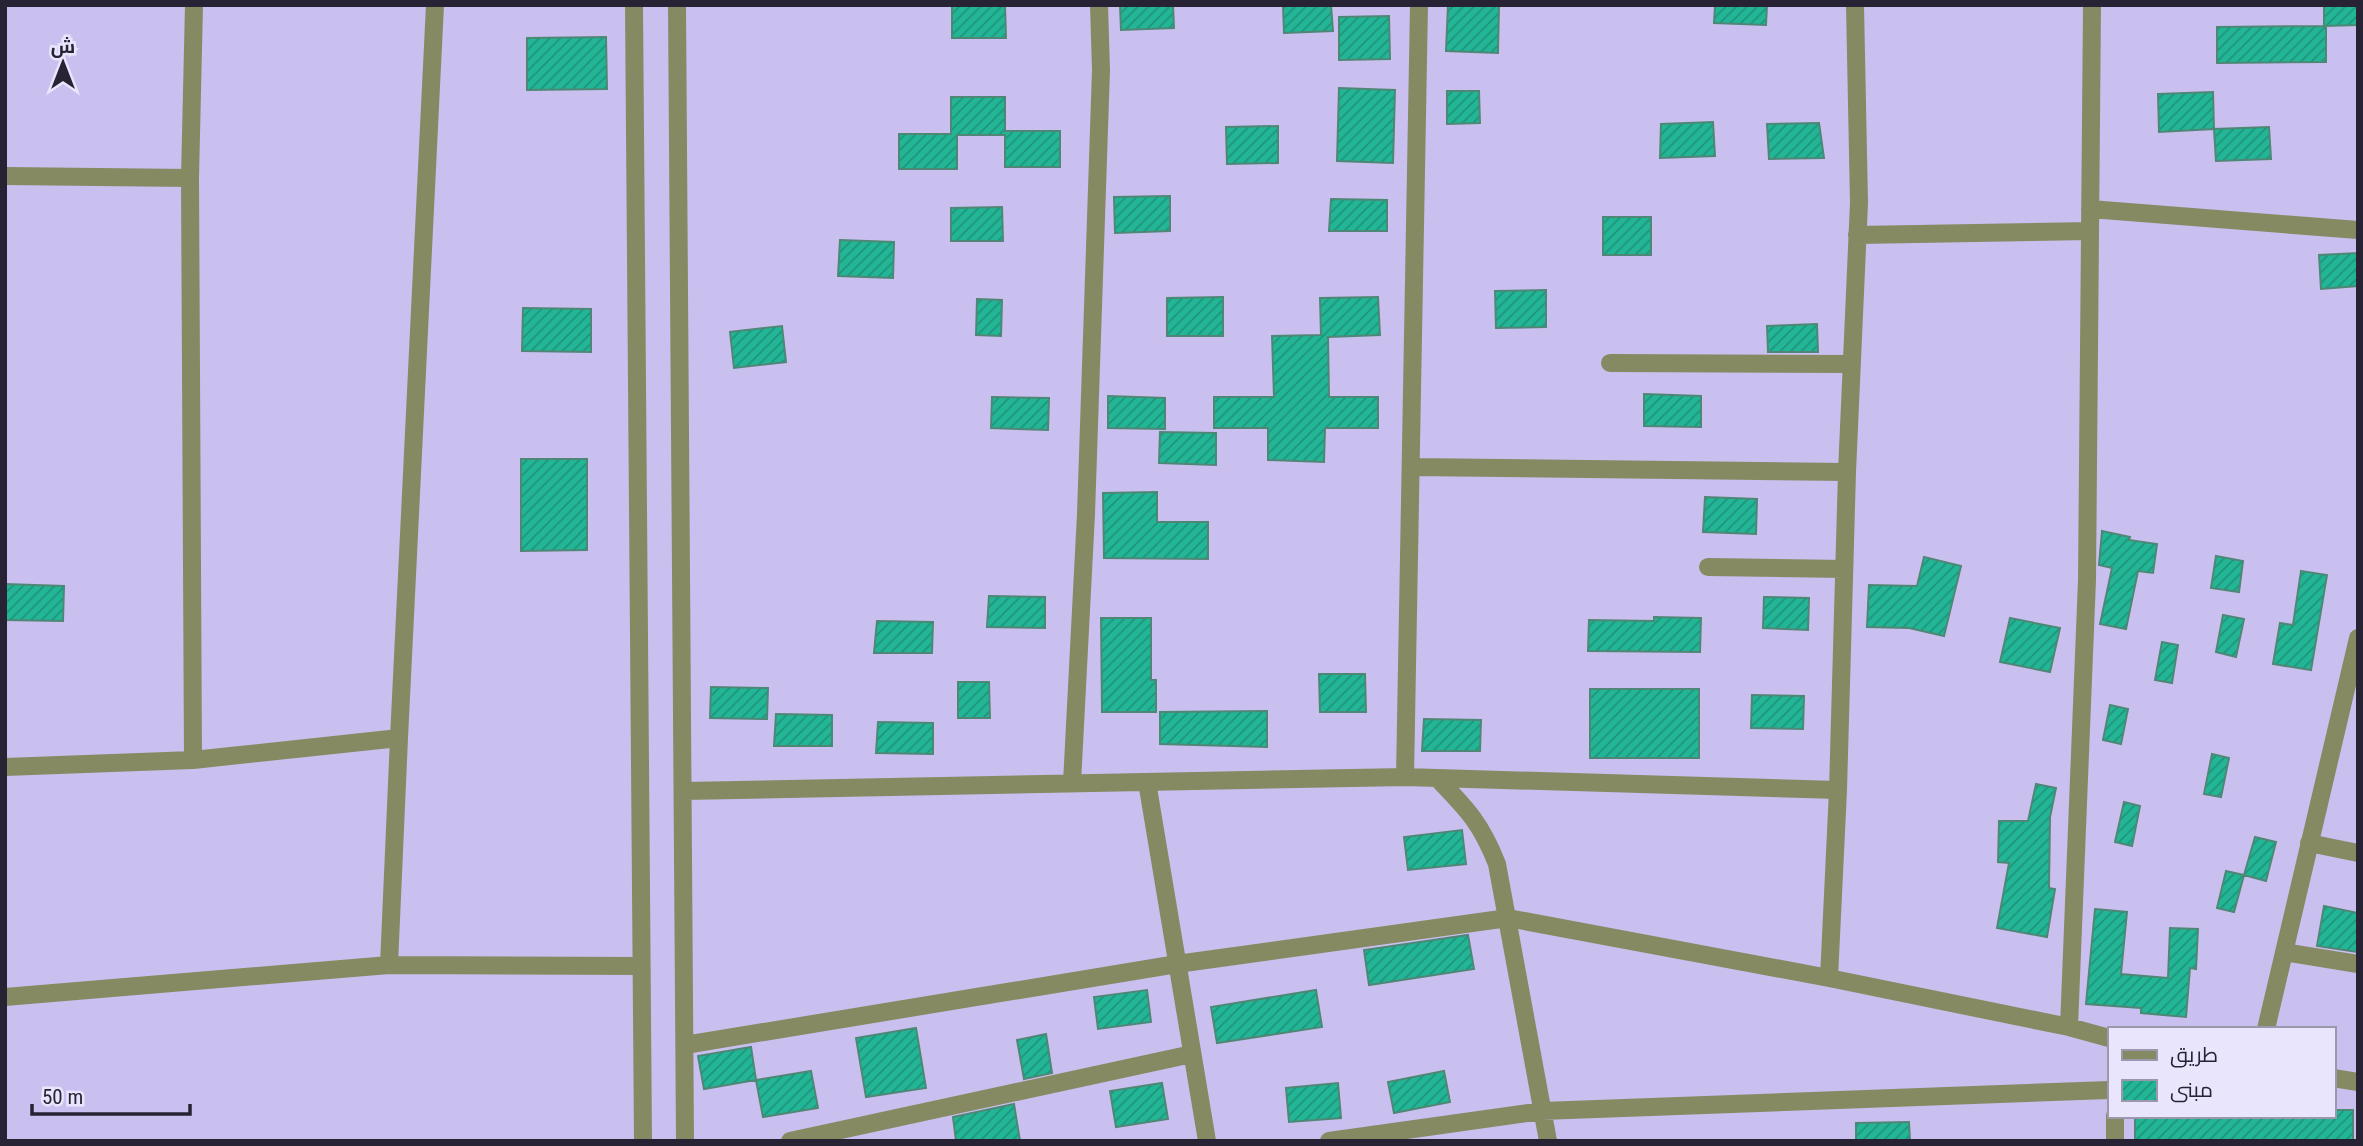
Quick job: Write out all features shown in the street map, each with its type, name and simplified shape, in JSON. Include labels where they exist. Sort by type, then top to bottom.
[{"type":"street","points":[[193,760],[190,178],[194,5]]},
{"type":"street","points":[[389,965],[435,5]]},
{"type":"street","points":[[634,5],[643,1141]]},
{"type":"street","points":[[677,5],[685,1141]]},
{"type":"street","points":[[1072,783],[1087,500],[1099,133],[1099,5]]},
{"type":"street","points":[[1405,777],[1419,5]]},
{"type":"street","points":[[1829,978],[1857,235],[1859,139],[1855,5]]},
{"type":"street","points":[[2069,1027],[2087,580],[2092,5]]},
{"type":"street","points":[[5,176],[190,178]]},
{"type":"street","points":[[2090,209],[2358,230]]},
{"type":"street","points":[[1857,235],[2090,230]]},
{"type":"street","points":[[1610,363],[1851,364]]},
{"type":"street","points":[[1412,467],[1847,472]]},
{"type":"street","points":[[1708,567],[1844,569]]},
{"type":"street","points":[[2266,1027],[2357,643]]},
{"type":"street","points":[[5,767],[193,760],[400,738]]},
{"type":"street","points":[[684,791],[1405,777],[1838,790]]},
{"type":"street","points":[[1437,778],[1470,812],[1482,830],[1497,864],[1548,1141]]},
{"type":"street","points":[[1147,782],[1207,1141]]},
{"type":"street","points":[[2309,844],[2358,853]]},
{"type":"street","points":[[685,1045],[1177,964],[1508,918],[1829,978],[2069,1027],[2108,1038]]},
{"type":"street","points":[[2284,952],[2358,964]]},
{"type":"street","points":[[5,997],[389,965],[641,966]]},
{"type":"street","points":[[790,1141],[1192,1054]]},
{"type":"street","points":[[2335,1078],[2358,1082]]},
{"type":"street","points":[[1329,1141],[1542,1111],[2108,1090]]},
{"type":"street","points":[[2115,1118],[2115,1141]]},
{"type":"building","points":[[952,5],[1005,5],[1006,38],[952,38]]},
{"type":"building","points":[[1120,5],[1173,5],[1174,28],[1121,30]]},
{"type":"building","points":[[1283,5],[1331,5],[1333,31],[1284,33]]},
{"type":"building","points":[[1448,5],[1499,5],[1498,53],[1446,51]]},
{"type":"building","points":[[1715,5],[1767,5],[1766,25],[1714,23]]},
{"type":"building","points":[[2324,5],[2358,5],[2358,25],[2324,26]]},
{"type":"building","points":[[1389,16],[1390,59],[1339,60],[1339,17]]},
{"type":"building","points":[[2326,26],[2326,62],[2217,63],[2217,27]]},
{"type":"building","points":[[606,37],[607,89],[527,90],[527,38]]},
{"type":"building","points":[[1339,88],[1395,90],[1393,163],[1337,161]]},
{"type":"building","points":[[1447,91],[1479,91],[1480,123],[1447,124]]},
{"type":"building","points":[[2213,92],[2214,129],[2159,132],[2158,94]]},
{"type":"building","points":[[951,97],[1005,97],[1005,131],[1060,131],[1060,167],[1005,167],[1005,135],[957,135],[957,169],[899,169],[899,134],[951,134]]},
{"type":"building","points":[[1713,122],[1715,156],[1660,158],[1661,124]]},
{"type":"building","points":[[1819,123],[1824,158],[1769,159],[1767,124]]},
{"type":"building","points":[[1278,126],[1278,163],[1227,164],[1226,127]]},
{"type":"building","points":[[2269,127],[2271,159],[2216,161],[2214,129]]},
{"type":"building","points":[[1170,196],[1170,231],[1115,233],[1114,197]]},
{"type":"building","points":[[1331,199],[1387,200],[1387,231],[1329,231]]},
{"type":"building","points":[[1002,207],[1003,241],[951,241],[951,208]]},
{"type":"building","points":[[1603,217],[1651,217],[1651,255],[1603,255]]},
{"type":"building","points":[[840,240],[894,242],[893,278],[838,276]]},
{"type":"building","points":[[2358,253],[2358,286],[2321,289],[2319,255]]},
{"type":"building","points":[[1546,290],[1546,327],[1496,328],[1495,291]]},
{"type":"building","points":[[1223,297],[1223,336],[1167,336],[1167,298]]},
{"type":"building","points":[[1378,297],[1380,335],[1328,337],[1329,397],[1378,397],[1378,428],[1325,428],[1324,462],[1268,460],[1268,428],[1214,428],[1214,397],[1274,397],[1272,336],[1321,335],[1320,298]]},
{"type":"building","points":[[977,299],[1002,300],[1001,336],[976,335]]},
{"type":"building","points":[[523,308],[591,309],[591,352],[522,351]]},
{"type":"building","points":[[1817,324],[1818,352],[1768,352],[1767,326]]},
{"type":"building","points":[[782,326],[786,362],[734,368],[730,332]]},
{"type":"building","points":[[1644,394],[1701,396],[1701,427],[1644,426]]},
{"type":"building","points":[[1108,396],[1165,398],[1165,429],[1108,428]]},
{"type":"building","points":[[992,397],[1049,398],[1048,430],[991,428]]},
{"type":"building","points":[[1160,432],[1216,433],[1216,465],[1159,463]]},
{"type":"building","points":[[521,459],[587,459],[587,550],[521,551]]},
{"type":"building","points":[[1157,492],[1157,522],[1208,522],[1208,559],[1104,558],[1103,493]]},
{"type":"building","points":[[1705,497],[1757,499],[1756,534],[1703,532]]},
{"type":"building","points":[[2102,531],[2130,537],[2129,540],[2157,544],[2153,573],[2138,571],[2126,629],[2100,624],[2112,568],[2099,565]]},
{"type":"building","points":[[2216,556],[2243,561],[2239,592],[2211,588]]},
{"type":"building","points":[[1924,557],[1961,566],[1944,636],[1909,628],[1867,627],[1869,585],[1917,586]]},
{"type":"building","points":[[2301,571],[2327,575],[2311,670],[2273,664],[2280,623],[2293,625]]},
{"type":"building","points":[[5,584],[64,586],[63,621],[5,620]]},
{"type":"building","points":[[989,596],[1045,597],[1045,628],[987,627]]},
{"type":"building","points":[[1764,597],[1809,598],[1808,630],[1763,628]]},
{"type":"building","points":[[2223,615],[2244,619],[2236,657],[2216,652]]},
{"type":"building","points":[[1654,617],[1701,618],[1700,652],[1588,651],[1589,620],[1654,621]]},
{"type":"building","points":[[1101,618],[1151,618],[1151,680],[1156,680],[1156,712],[1102,712]]},
{"type":"building","points":[[2010,618],[2060,628],[2050,672],[2000,662]]},
{"type":"building","points":[[877,621],[933,622],[932,653],[874,653]]},
{"type":"building","points":[[2162,642],[2178,645],[2172,683],[2155,680]]},
{"type":"building","points":[[1319,674],[1365,674],[1366,712],[1320,712]]},
{"type":"building","points":[[958,682],[989,682],[990,718],[958,718]]},
{"type":"building","points":[[711,687],[768,688],[767,719],[710,718]]},
{"type":"building","points":[[1590,689],[1699,689],[1699,758],[1590,758]]},
{"type":"building","points":[[1752,695],[1804,696],[1803,729],[1751,728]]},
{"type":"building","points":[[2110,705],[2128,709],[2121,744],[2103,740]]},
{"type":"building","points":[[1267,711],[1267,747],[1160,744],[1160,712]]},
{"type":"building","points":[[776,714],[832,715],[832,746],[774,746]]},
{"type":"building","points":[[1424,719],[1481,720],[1480,751],[1422,751]]},
{"type":"building","points":[[878,722],[933,723],[933,754],[876,753]]},
{"type":"building","points":[[2212,754],[2229,758],[2221,797],[2204,794]]},
{"type":"building","points":[[2036,784],[2056,788],[2050,817],[2049,888],[2055,889],[2047,937],[1997,928],[2009,863],[1998,862],[1999,821],[2028,821]]},
{"type":"building","points":[[2124,802],[2140,806],[2132,846],[2115,842]]},
{"type":"building","points":[[1462,830],[1466,864],[1408,870],[1404,837]]},
{"type":"building","points":[[2255,837],[2276,842],[2266,881],[2244,875]]},
{"type":"building","points":[[2226,871],[2244,875],[2234,912],[2217,908]]},
{"type":"building","points":[[2324,906],[2358,913],[2358,952],[2317,946]]},
{"type":"building","points":[[2095,909],[2127,912],[2121,974],[2168,978],[2170,928],[2198,929],[2196,969],[2190,968],[2186,1017],[2141,1013],[2141,1008],[2086,1004]]},
{"type":"building","points":[[1468,935],[1474,969],[1369,985],[1364,950]]},
{"type":"building","points":[[1147,990],[1151,1022],[1098,1029],[1094,997]]},
{"type":"building","points":[[1316,990],[1322,1027],[1217,1043],[1211,1007]]},
{"type":"building","points":[[916,1028],[926,1088],[866,1097],[856,1038]]},
{"type":"building","points":[[1046,1034],[1052,1073],[1024,1079],[1017,1040]]},
{"type":"building","points":[[751,1047],[756,1080],[704,1089],[698,1056]]},
{"type":"building","points":[[811,1071],[818,1108],[763,1117],[756,1080]]},
{"type":"building","points":[[1444,1071],[1450,1102],[1394,1113],[1388,1082]]},
{"type":"building","points":[[1162,1083],[1168,1119],[1116,1127],[1110,1091]]},
{"type":"building","points":[[1338,1083],[1341,1118],[1289,1122],[1286,1088]]},
{"type":"building","points":[[1014,1104],[1020,1141],[956,1141],[953,1117]]},
{"type":"building","points":[[2335,1110],[2353,1110],[2353,1141],[2135,1141],[2135,1118],[2335,1118]]},
{"type":"building","points":[[1909,1122],[1910,1141],[1856,1141],[1856,1123]]}]
